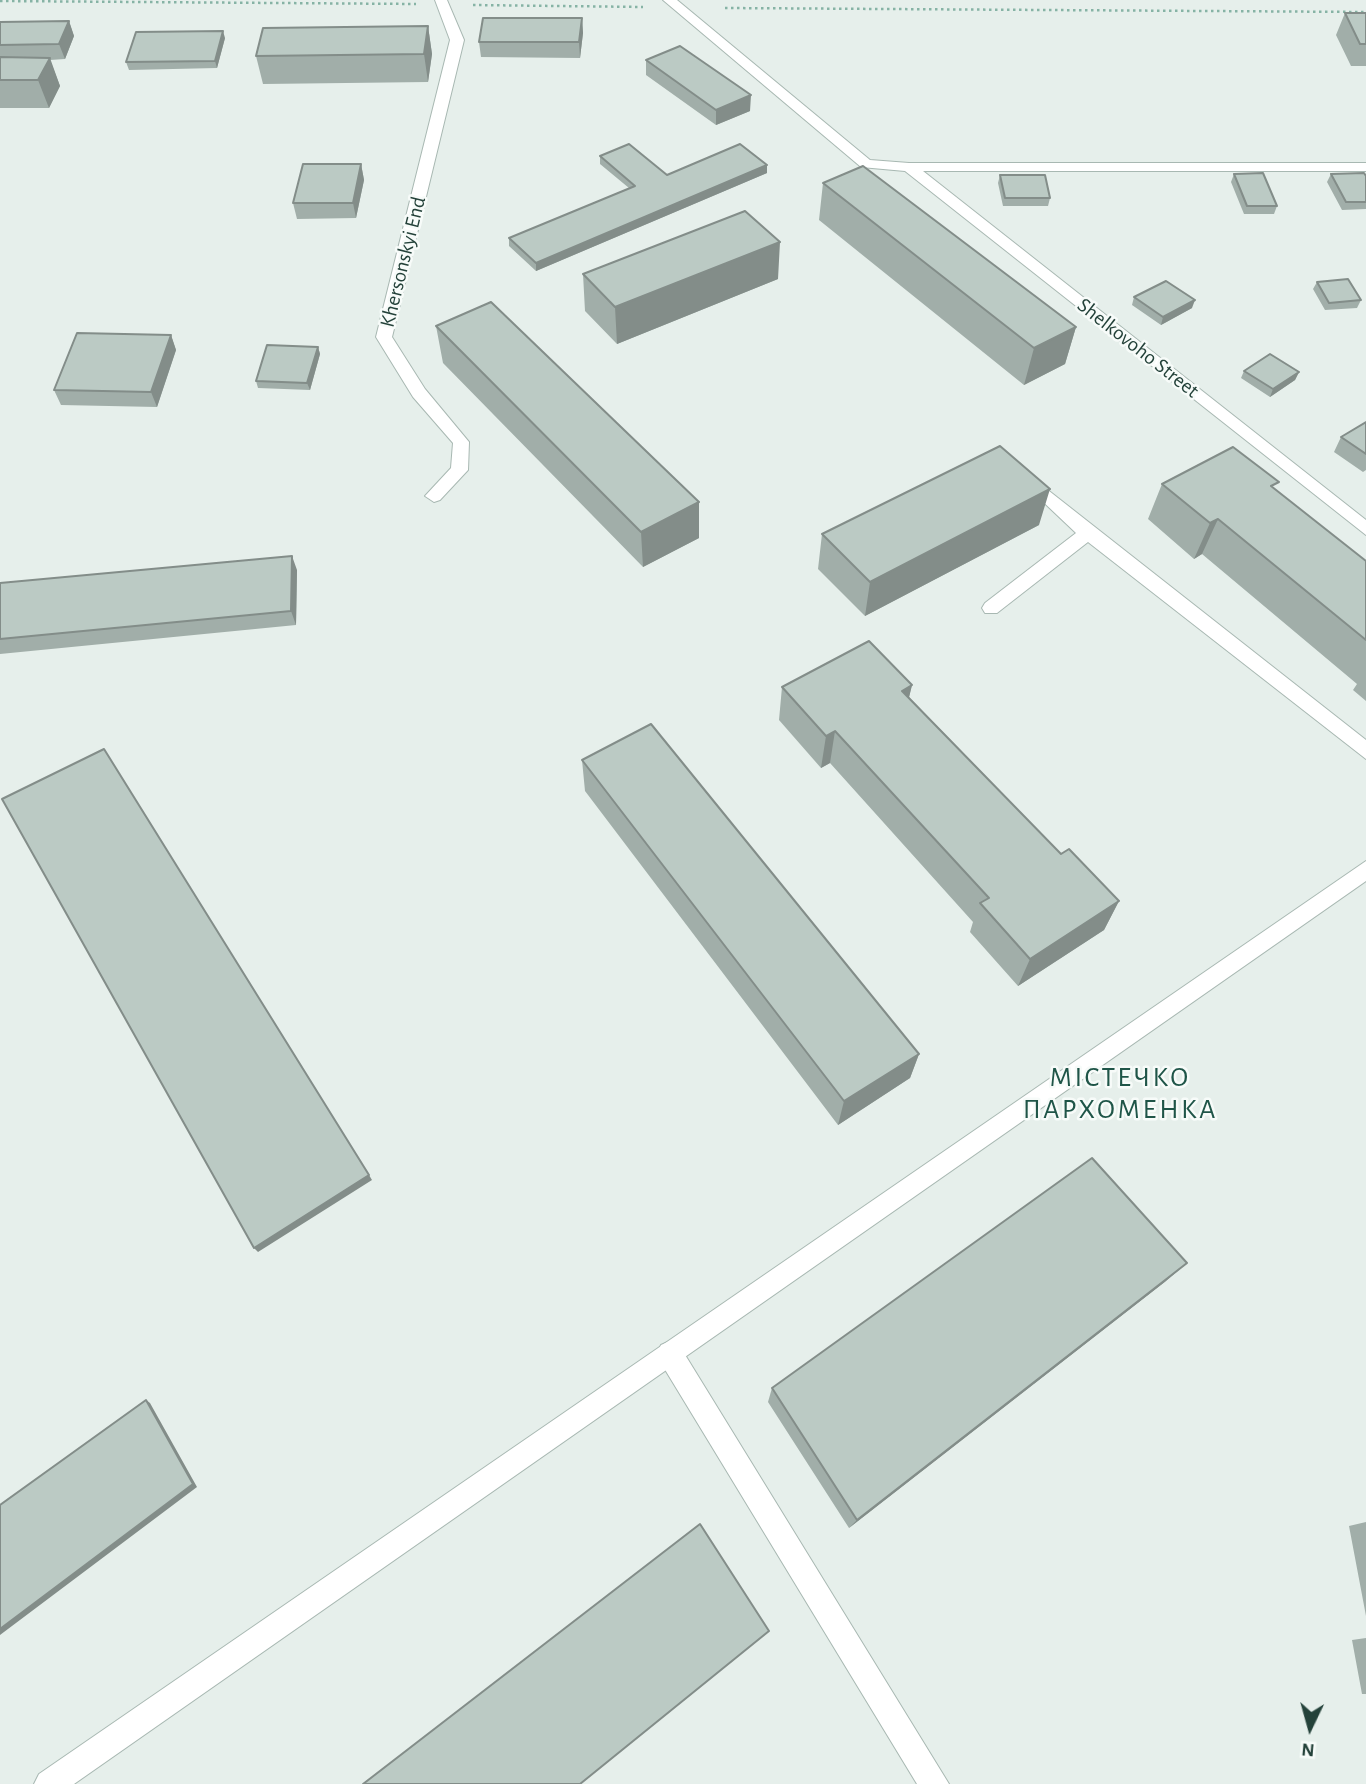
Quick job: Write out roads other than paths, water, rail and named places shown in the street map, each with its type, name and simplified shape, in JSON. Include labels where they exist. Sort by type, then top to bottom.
[{"type":"street","name":"Khersonskyi End","points":[[434,496],[459,470],[461,442],[419,393],[384,337],[457,40],[441,2]]},
{"type":"street","points":[[672,4],[866,164],[909,167],[1366,167]]},
{"type":"street","name":"Shelkovoho Street","points":[[909,167],[1366,530]]},
{"type":"street","points":[[1044,493],[1088,533],[1366,751]]},
{"type":"street","points":[[991,608],[1088,533]]},
{"type":"street","points":[[49,1784],[1366,870]]},
{"type":"street","points":[[670,1354],[934,1784]]},
{"type":"district","name":"МІСТЕЧКО ПАРХОМЕНКА","points":[[1120,1094]]}]
